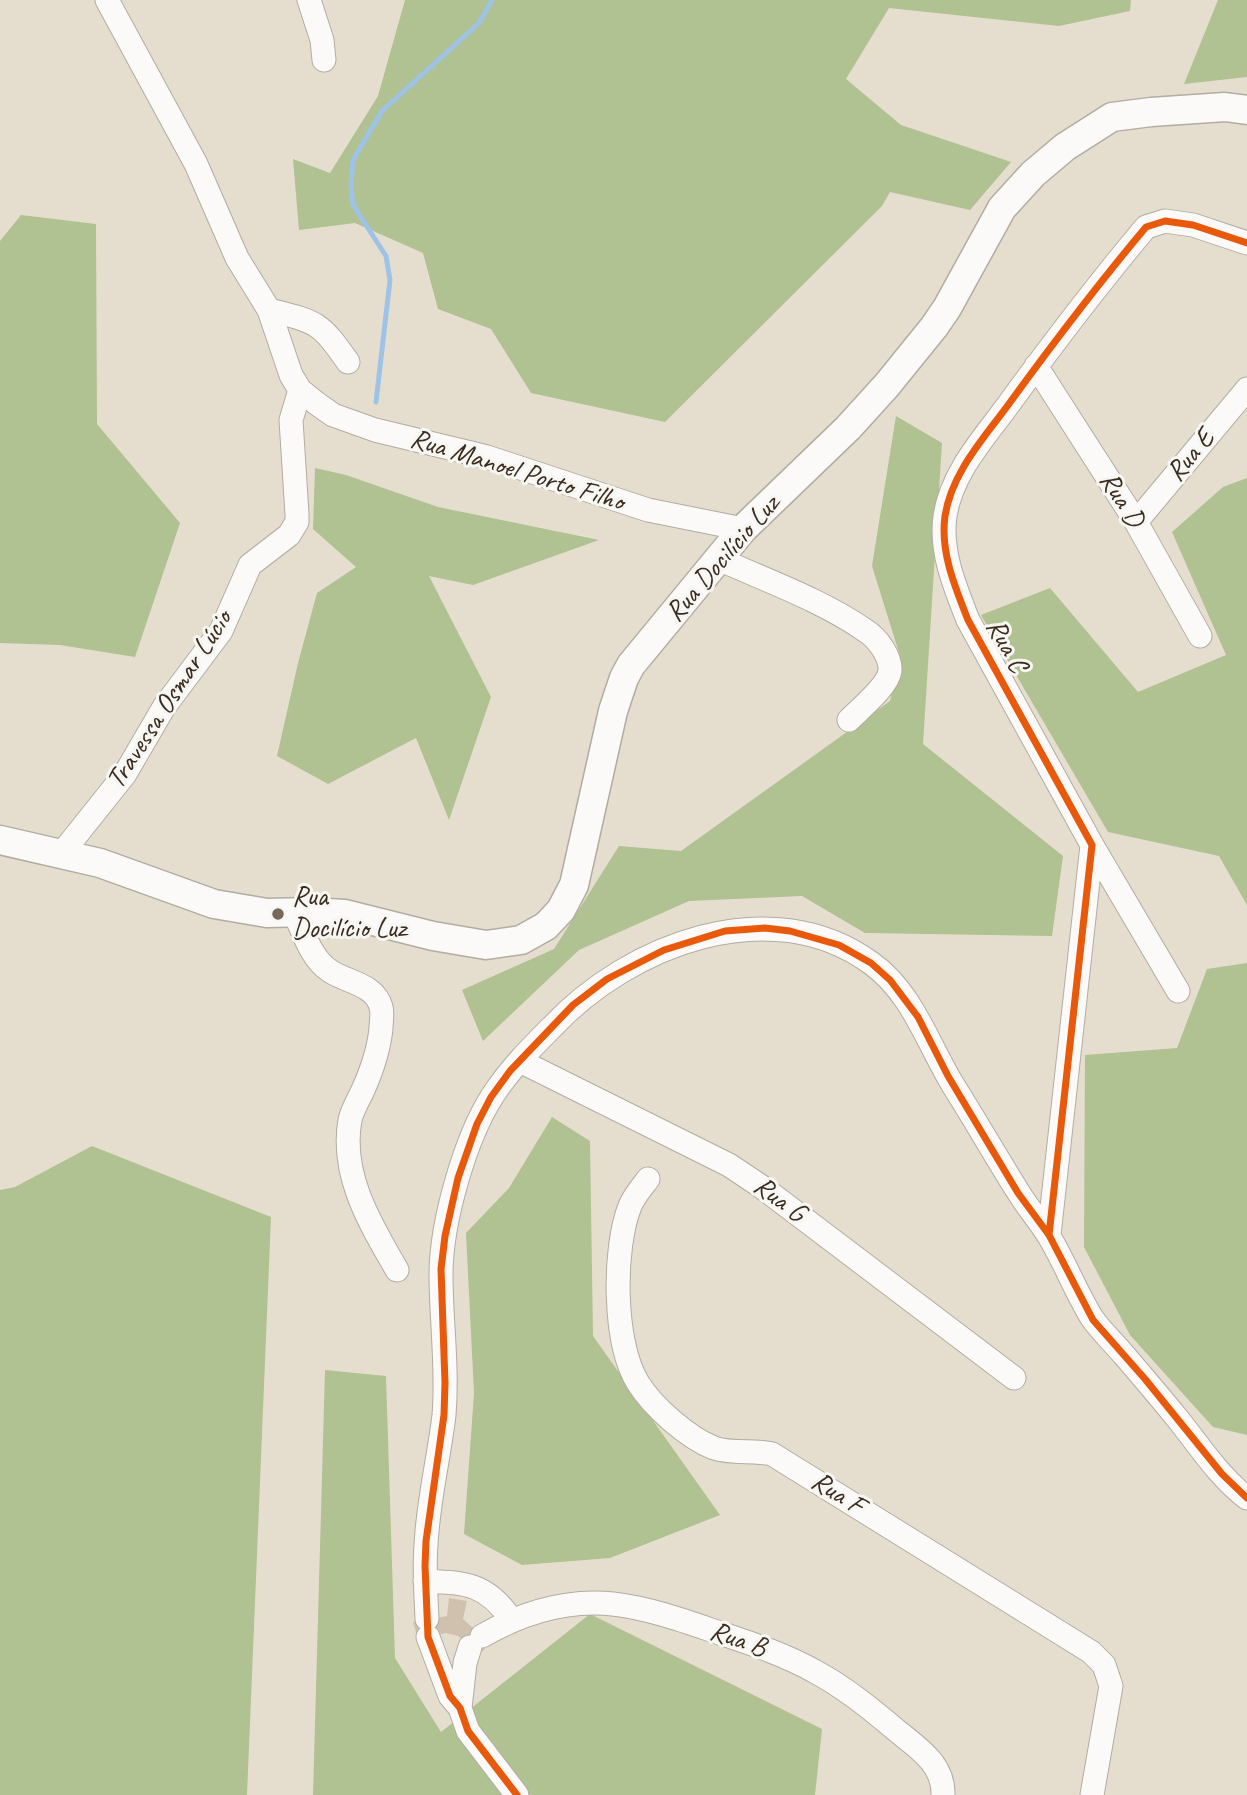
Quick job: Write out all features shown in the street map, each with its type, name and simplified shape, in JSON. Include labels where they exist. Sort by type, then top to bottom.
[{"type":"main road","name":"Rua Docilício Luz","points":[[0,839],[114,867],[214,904],[253,912],[345,914],[433,936],[486,945],[521,940],[546,926],[561,910],[577,875],[607,733],[624,678],[631,665],[743,530],[833,443],[880,393],[947,308],[1002,208],[1016,191],[1053,157],[1112,117],[1150,111],[1225,107],[1247,110]]},
{"type":"street","points":[[107,0],[196,163],[237,258],[269,310],[291,375],[300,390]]},
{"type":"street","points":[[309,0],[322,40],[324,60]]},
{"type":"street","name":"Rua C","points":[[1178,991],[1092,845],[968,620],[946,553],[945,519],[949,497],[959,473],[1036,366],[1146,227],[1165,221],[1193,225],[1247,243]]},
{"type":"street","points":[[269,310],[316,323],[348,362]]},
{"type":"street","name":"Rua D","points":[[1036,366],[1136,522],[1200,636]]},
{"type":"street","name":"Rua E","points":[[1136,522],[1247,389]]},
{"type":"street","name":"Rua Manoel Porto Filho","points":[[300,390],[333,415],[374,430],[486,457],[648,510],[743,530]]},
{"type":"street","name":"Travessa Osmar Lúcio","points":[[62,853],[125,774],[164,707],[221,631],[250,565],[295,528],[298,514],[291,420],[300,390]]},
{"type":"street","points":[[719,559],[831,611],[867,632],[881,646],[890,670],[886,682],[849,720]]},
{"type":"street","points":[[1049,1235],[1092,845]]},
{"type":"street","points":[[294,912],[318,959],[330,972],[362,986],[376,997],[382,1009],[380,1041],[373,1068],[350,1117],[349,1162],[358,1196],[374,1231],[397,1270]]},
{"type":"street","points":[[517,1795],[468,1731],[460,1708],[450,1696],[428,1628],[425,1581],[427,1530],[444,1415],[441,1269],[445,1236],[458,1178],[477,1124],[491,1097],[520,1061],[573,1005],[607,979],[664,950],[725,931],[765,928],[820,939],[871,962],[890,980],[918,1017],[948,1076],[1018,1193],[1049,1235],[1093,1320],[1222,1474],[1247,1498]]},
{"type":"street","name":"Rua G","points":[[520,1061],[729,1165],[762,1186],[1014,1378]]},
{"type":"street","name":"Rua F","points":[[648,1179],[631,1203],[619,1250],[618,1285],[623,1338],[637,1381],[655,1405],[703,1442],[716,1448],[756,1450],[772,1454],[1091,1652],[1104,1665],[1111,1686],[1092,1795]]},
{"type":"street","points":[[425,1581],[462,1584],[483,1590],[499,1602],[511,1619]]},
{"type":"street","name":"Rua B","points":[[460,1708],[465,1663],[476,1642],[511,1619],[537,1610],[570,1604],[611,1604],[659,1612],[775,1652],[848,1691],[923,1751],[936,1765],[944,1782],[943,1795]]},
{"type":"green space","points":[[405,0],[1131,0],[1130,11],[1059,26],[889,8],[846,79],[901,125],[1011,162],[970,210],[890,192],[882,206],[665,422],[531,393],[491,329],[438,309],[423,253],[355,223],[299,230],[293,159],[330,173],[378,96]]},
{"type":"green space","points":[[1218,0],[1247,0],[1247,77],[1184,84]]},
{"type":"green space","points":[[21,215],[96,224],[97,424],[180,523],[135,657],[60,645],[0,643],[0,241]]},
{"type":"green space","points":[[896,416],[942,443],[923,744],[1063,856],[1052,936],[865,933],[802,896],[689,901],[579,950],[483,1041],[462,990],[554,949],[619,846],[681,851],[890,701],[900,656],[872,566]]},
{"type":"green space","points":[[315,468],[346,475],[438,507],[599,540],[473,585],[429,576],[491,697],[449,820],[416,738],[328,784],[277,756],[317,593],[356,567],[313,529]]},
{"type":"green space","points":[[1247,478],[1247,905],[1219,856],[1108,832],[981,615],[1050,588],[1138,692],[1226,655],[1172,532],[1223,487]]},
{"type":"green space","points":[[1247,963],[1247,1435],[1213,1427],[1130,1335],[1084,1247],[1085,1055],[1177,1048],[1207,969]]},
{"type":"green space","points":[[552,1117],[590,1141],[593,1336],[720,1515],[610,1558],[522,1565],[464,1534],[474,1393],[466,1233],[509,1188]]},
{"type":"green space","points":[[92,1146],[271,1217],[247,1795],[0,1795],[0,1190],[15,1187]]},
{"type":"green space","points":[[325,1370],[386,1376],[395,1658],[441,1732],[590,1614],[822,1729],[815,1795],[313,1795]]},
{"type":"building","points":[[449,1598],[467,1601],[463,1619],[490,1643],[479,1655],[458,1636],[446,1633],[418,1639],[413,1622],[447,1616]]},
{"type":"waterway","points":[[376,402],[390,280],[386,256],[353,205],[353,160],[382,111],[479,23],[492,0]]},
{"type":"cycle path","points":[[1049,1235],[1092,845],[968,620],[947,556],[945,516],[955,484],[971,455],[1077,313],[1146,227],[1165,221],[1193,225],[1247,243]]},
{"type":"cycle path","points":[[517,1795],[468,1731],[460,1708],[450,1696],[428,1637],[426,1541],[444,1415],[441,1269],[445,1236],[458,1178],[477,1124],[491,1097],[510,1071],[573,1005],[607,979],[664,950],[725,931],[765,928],[790,931],[839,945],[871,963],[890,980],[918,1017],[948,1076],[1018,1193],[1049,1235],[1093,1320],[1222,1474],[1247,1498]]},
{"type":"place","name":"Rua Docilício Luz","points":[[278,914]]}]
